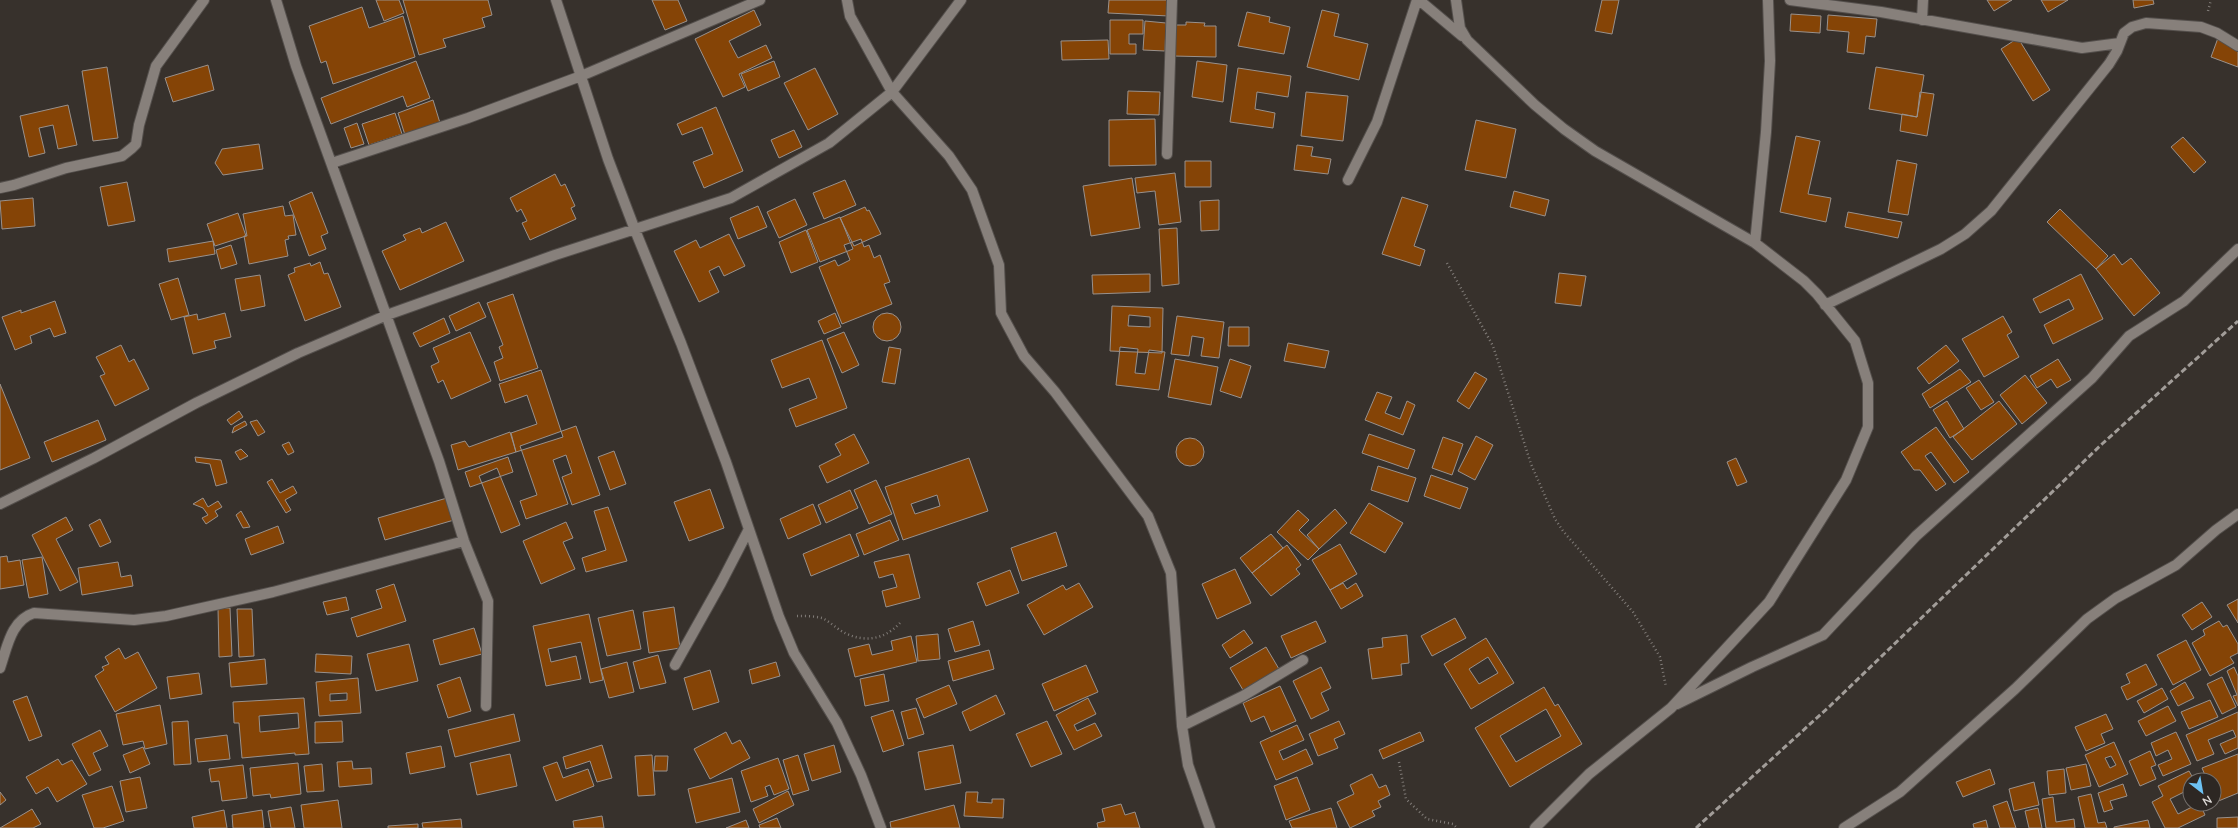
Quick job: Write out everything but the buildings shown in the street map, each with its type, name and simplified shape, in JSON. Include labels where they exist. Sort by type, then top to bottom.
[{"type":"street","points":[[0,188],[14,186],[66,168],[122,156],[132,148],[136,144],[139,125],[156,66],[204,0]]},
{"type":"street","points":[[276,0],[296,66],[439,461],[464,541],[488,601],[486,706]]},
{"type":"street","points":[[556,0],[608,159],[681,343],[749,529],[779,617],[794,653],[838,723],[861,775],[881,828]]},
{"type":"street","points":[[332,163],[468,118],[581,76],[760,0]]},
{"type":"street","points":[[847,0],[850,16],[892,92],[949,156],[972,190],[999,265],[1001,313],[1024,356],[1064,403],[1148,516],[1171,573],[1182,726],[1188,765],[1210,828]]},
{"type":"street","points":[[0,504],[94,458],[223,390],[298,353],[387,315],[555,255],[731,198],[829,143],[892,92],[961,0]]},
{"type":"street","points":[[1167,154],[1172,0]]},
{"type":"street","points":[[1348,180],[1377,122],[1418,0],[1467,40],[1535,105],[1589,146],[1754,243],[1804,281],[1855,342],[1868,383],[1868,427],[1846,480],[1770,602],[1671,708],[1589,774],[1535,828]]},
{"type":"street","points":[[1456,0],[1460,28],[1467,40]]},
{"type":"street","points":[[1754,243],[1766,132],[1770,61],[1768,0]]},
{"type":"street","points":[[1790,0],[1922,20],[2082,48],[2120,43]]},
{"type":"street","points":[[1922,20],[1923,0]]},
{"type":"street","points":[[1825,305],[1941,249],[1965,234],[1991,211],[2109,64],[2117,51],[2124,33],[2132,27],[2146,23],[2210,29],[2238,46]]},
{"type":"street","points":[[1671,708],[1752,667],[1823,635],[1916,536],[2092,378],[2129,336],[2184,301],[2238,249]]},
{"type":"street","points":[[1844,828],[1900,792],[2015,689],[2087,619],[2116,598],[2176,565],[2216,530],[2238,514]]},
{"type":"street","points":[[676,665],[749,529]]},
{"type":"street","points":[[0,668],[16,624],[24,616],[34,613],[134,620],[166,616],[273,592],[464,541]]},
{"type":"street","points":[[1182,726],[1243,696],[1303,660]]},
{"type":"path","points":[[1447,263],[1493,346],[1531,464],[1555,519],[1562,531],[1637,618],[1660,657],[1671,708]]},
{"type":"path","points":[[779,617],[808,616],[823,619],[844,633],[868,640],[879,638],[891,632],[900,623]]},
{"type":"path","points":[[1399,762],[1406,799],[1427,819],[1452,824],[1458,828]]},
{"type":"railway","points":[[1696,828],[1831,705],[2102,444],[2238,321]]}]
